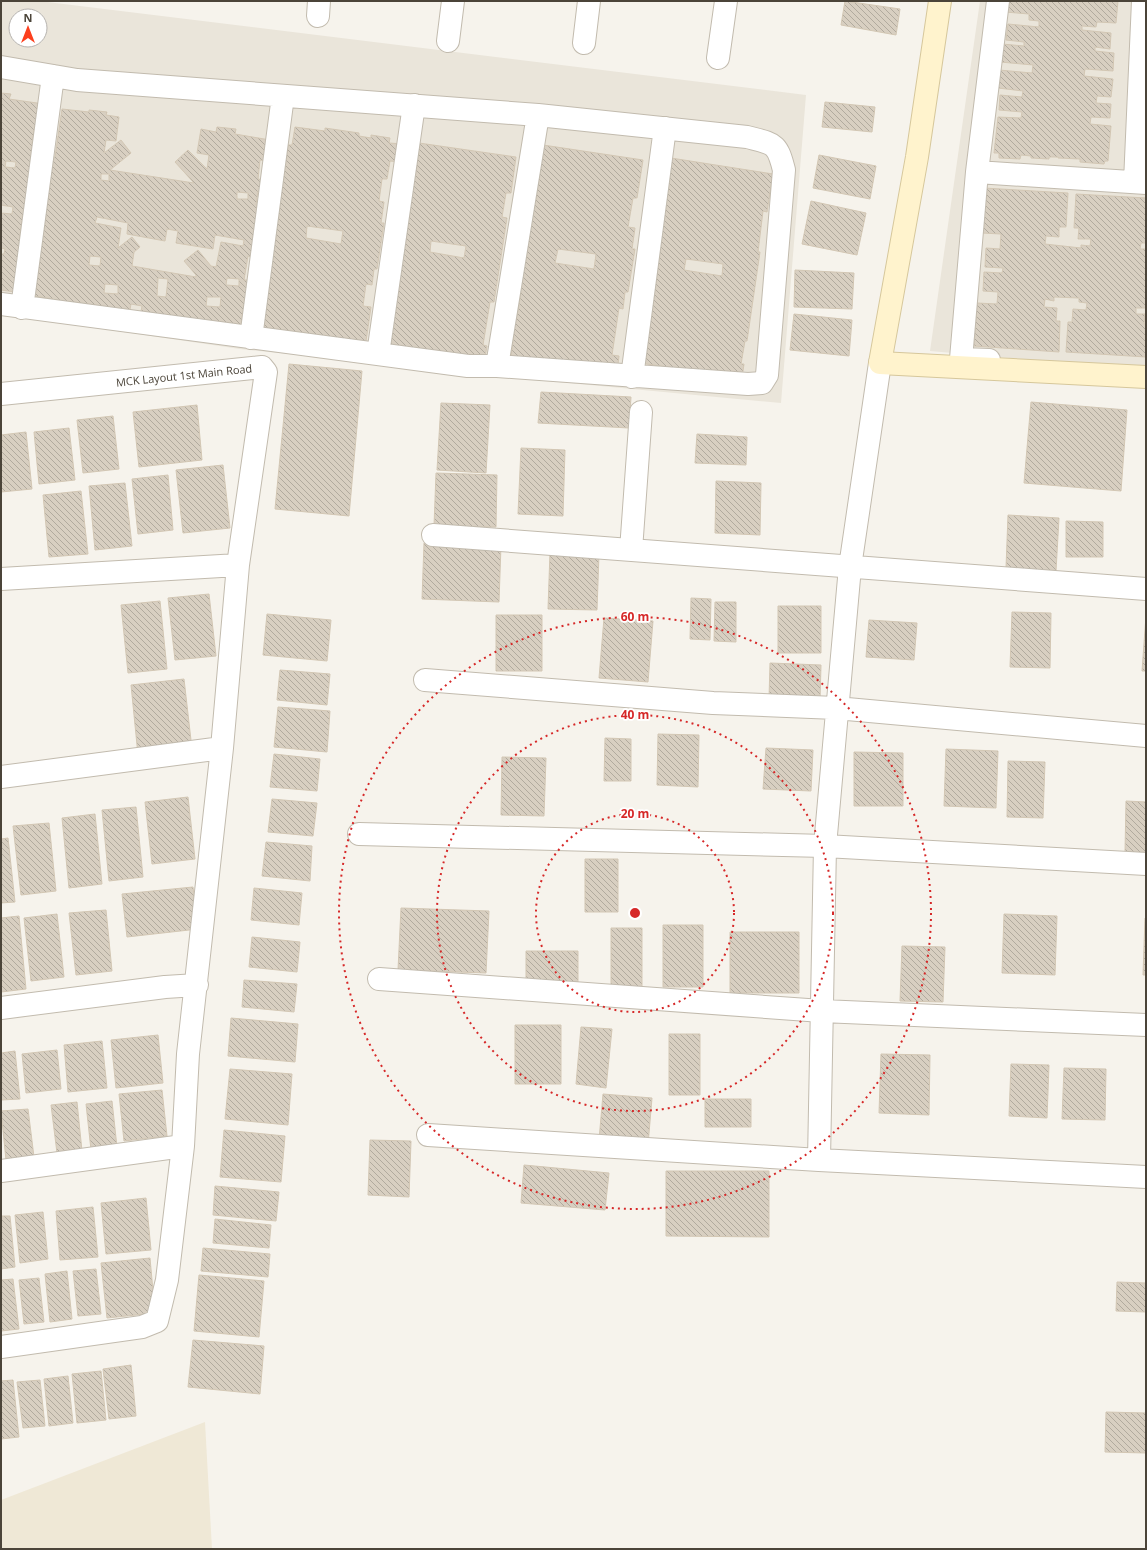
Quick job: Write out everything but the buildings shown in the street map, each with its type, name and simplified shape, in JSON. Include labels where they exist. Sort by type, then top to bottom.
[{"type":"street","points":[[448,41],[452,1]]},
{"type":"street","points":[[584,42],[589,1]]},
{"type":"street","points":[[718,58],[726,1]]},
{"type":"street","points":[[819,1160],[825,846],[836,708],[850,567],[880,363],[917,157],[940,1]]},
{"type":"street","points":[[998,1],[977,172],[961,359],[1146,367]]},
{"type":"street","points":[[977,172],[1140,182],[1143,1]]},
{"type":"street","points":[[1,67],[77,80],[538,115],[747,136],[772,143],[780,153],[784,170],[767,375],[762,382],[748,384],[497,366],[468,366],[22,308],[1,304]]},
{"type":"street","points":[[22,308],[53,76]]},
{"type":"street","points":[[251,338],[283,96]]},
{"type":"street","points":[[378,354],[414,105]]},
{"type":"street","points":[[497,366],[538,115]]},
{"type":"street","points":[[632,376],[665,128]]},
{"type":"street","points":[[880,363],[1146,377]]},
{"type":"street","name":"MCK Layout 1st Main Road","points":[[1,394],[262,367],[266,372],[238,565]]},
{"type":"street","points":[[631,550],[641,412]]},
{"type":"street","points":[[433,534],[1146,589]]},
{"type":"street","points":[[1,579],[238,565],[222,748],[197,985],[188,1054],[182,1146],[167,1280],[157,1321],[142,1327],[1,1347]]},
{"type":"street","points":[[425,680],[713,703],[836,708],[1146,736]]},
{"type":"street","points":[[1,777],[222,748]]},
{"type":"street","points":[[359,834],[825,846],[1146,864]]},
{"type":"street","points":[[379,980],[822,1011],[1146,1025]]},
{"type":"street","points":[[1,1008],[165,987],[197,985]]},
{"type":"street","points":[[428,1135],[819,1160],[1146,1177]]},
{"type":"street","points":[[1,1171],[182,1146]]},
{"type":"shaded area","points":[[1,1],[39,1],[806,95],[781,403],[411,368],[240,349],[1,314]]},
{"type":"shaded area","points":[[980,1],[1146,1],[1146,370],[930,351]]},
{"type":"shaded area","points":[[205,1422],[212,1549],[1,1549],[1,1500]]}]
